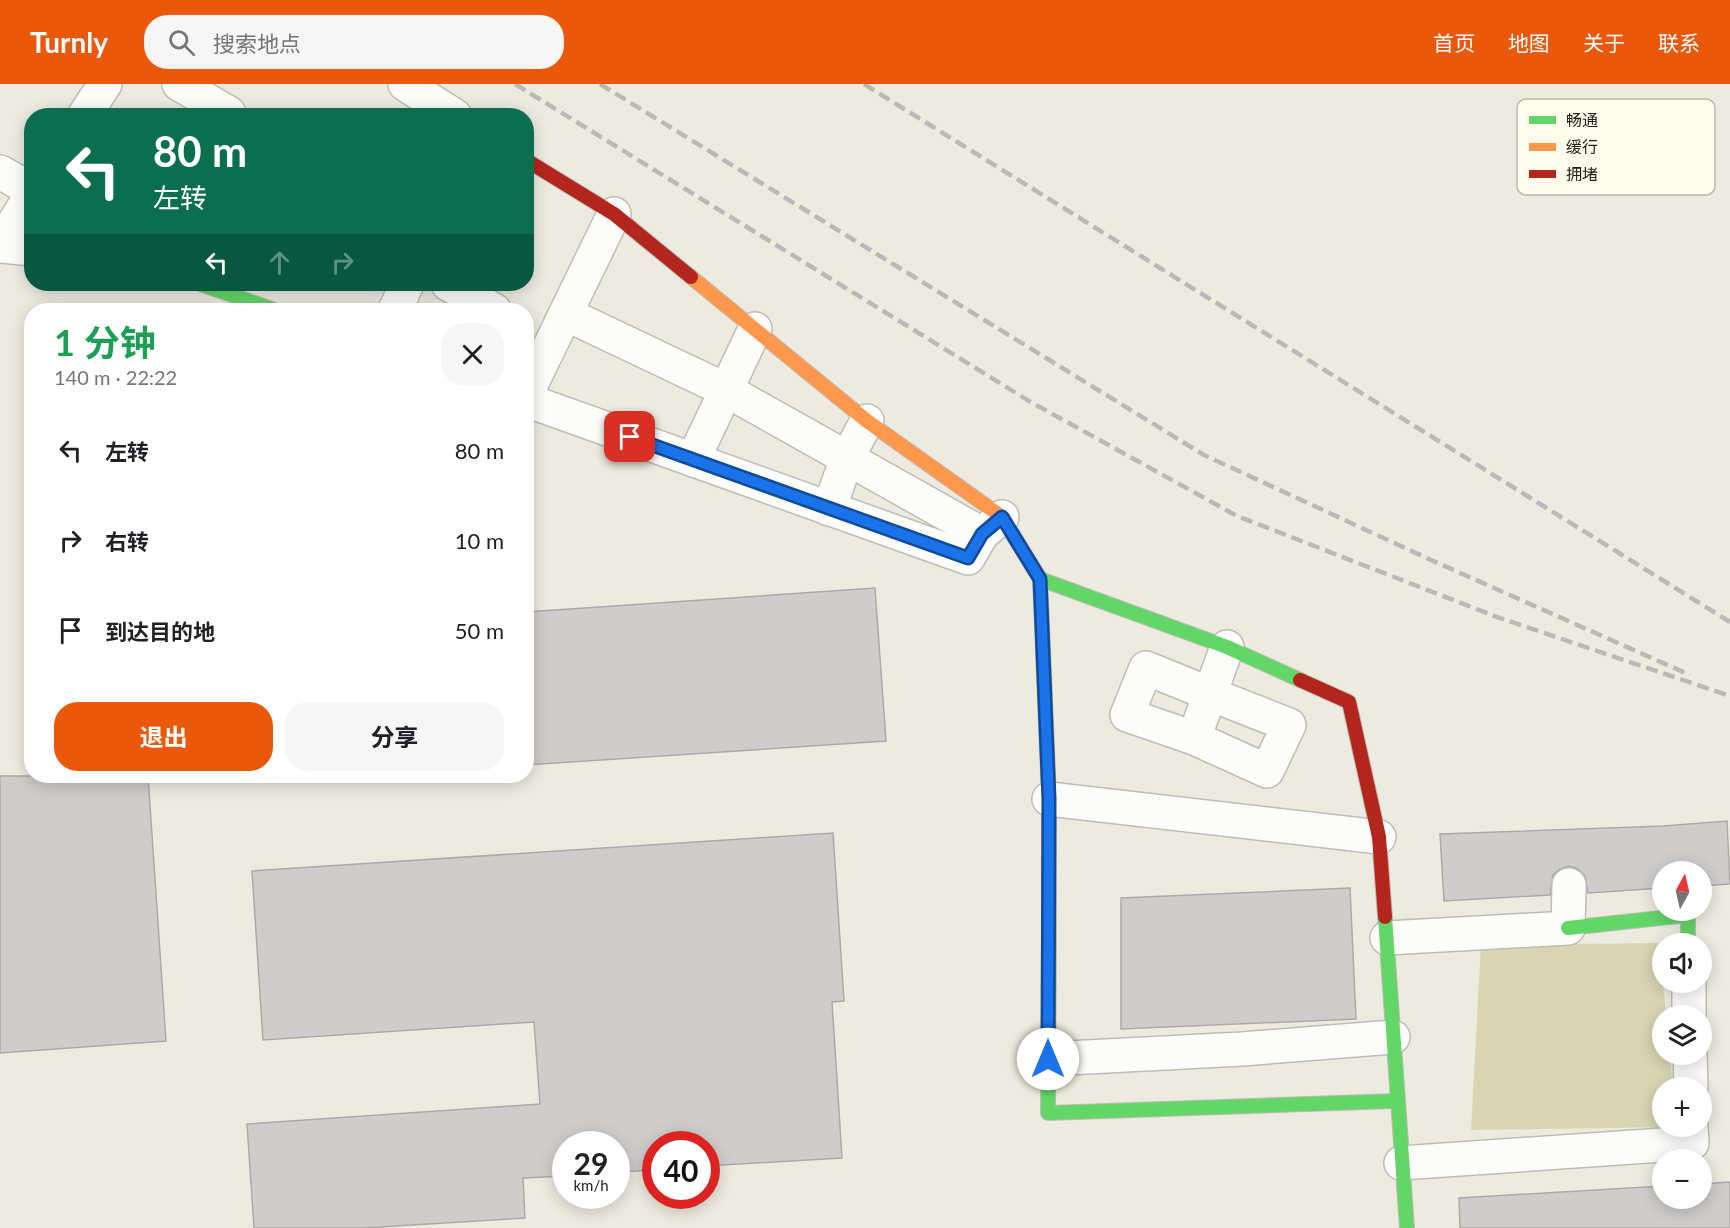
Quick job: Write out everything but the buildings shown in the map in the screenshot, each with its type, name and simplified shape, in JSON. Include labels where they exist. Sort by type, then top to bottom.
[{"type":"street","points":[[89,108],[105,84]]},
{"type":"street","points":[[179,84],[220,108]]},
{"type":"street","points":[[408,97],[436,108]]},
{"type":"street","points":[[534,165],[614,214],[755,329],[992,526],[1040,579],[1227,647],[1349,702],[1379,837],[1407,1228]]},
{"type":"street","points":[[0,172],[24,187]]},
{"type":"street","points":[[24,206],[0,246],[24,248]]},
{"type":"street","points":[[534,360],[539,336],[566,314],[614,214]]},
{"type":"street","points":[[220,291],[255,303]]},
{"type":"street","points":[[459,291],[478,303]]},
{"type":"street","points":[[566,314],[726,390],[847,458],[992,526]]},
{"type":"street","points":[[693,460],[755,329]]},
{"type":"street","points":[[534,387],[693,460],[968,558],[992,526]]},
{"type":"street","points":[[829,509],[847,458],[867,421]]},
{"type":"street","points":[[1040,579],[1049,799],[1048,1113],[1397,1101]]},
{"type":"street","points":[[1194,738],[1227,647]]},
{"type":"street","points":[[1146,668],[1210,694],[1289,725],[1267,771],[1194,738],[1127,715],[1146,668]]},
{"type":"street","points":[[1049,799],[1379,837]]},
{"type":"street","points":[[1568,928],[1569,885]]},
{"type":"street","points":[[1387,938],[1568,928],[1688,915],[1688,933]]},
{"type":"street","points":[[1048,1059],[1242,1049],[1393,1037]]},
{"type":"street","points":[[1401,1163],[1692,1143],[1692,1137]]},
{"type":"shaded area","points":[[1652,943],[1652,993],[1664,993],[1665,1005],[1652,1005],[1652,1065],[1671,1065],[1672,1077],[1652,1077],[1652,1127],[1471,1130],[1481,945]]},
{"type":"railway","points":[[515,84],[1029,401],[1237,516],[1497,617],[1730,696]]},
{"type":"railway","points":[[600,84],[1204,455],[1431,560],[1690,675]]},
{"type":"railway","points":[[864,84],[1730,622]]},
{"type":"traffic: fast","points":[[220,291],[255,303]]},
{"type":"traffic: fast","points":[[1041,600],[1040,579],[1227,647],[1300,680]]},
{"type":"traffic: fast","points":[[1568,928],[1688,915],[1688,933]]},
{"type":"traffic: fast","points":[[1385,917],[1407,1228]]},
{"type":"traffic: fast","points":[[1049,946],[1048,1113],[1397,1101]]},
{"type":"traffic: slow","points":[[691,277],[867,421],[1002,517],[1040,579]]},
{"type":"traffic: slow","points":[[1041,600],[1049,799],[1049,946]]},
{"type":"traffic: jam","points":[[534,165],[614,214],[691,277]]},
{"type":"traffic: jam","points":[[1300,680],[1349,702],[1379,837],[1385,917]]},
{"type":"route","points":[[630,437],[968,558],[982,534],[1002,517],[1040,579],[1049,799],[1048,1059]]}]
